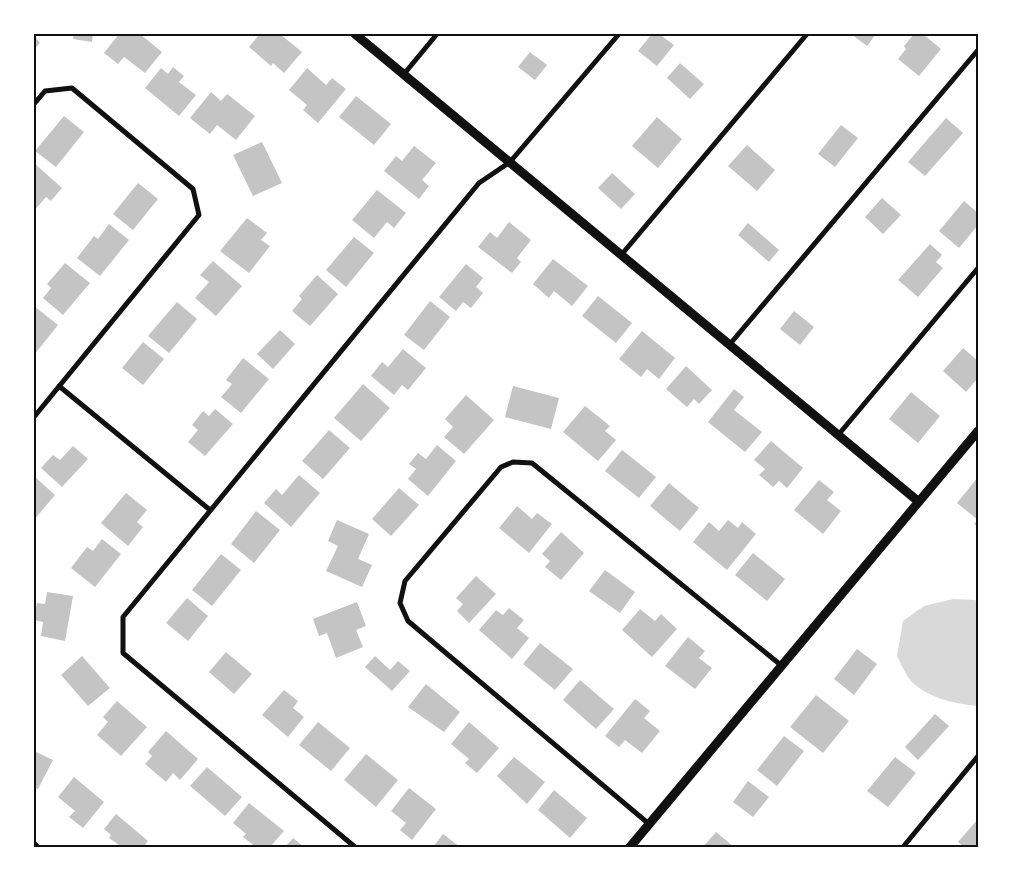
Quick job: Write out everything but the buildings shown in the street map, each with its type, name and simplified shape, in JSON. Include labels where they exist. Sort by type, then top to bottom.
[{"type":"street","points":[[355,34],[919,502]]},
{"type":"street","points":[[404,74],[437,34]]},
{"type":"street","points":[[355,847],[122,653],[123,617],[479,183],[510,162],[619,34]]},
{"type":"street","points":[[622,254],[806,34]]},
{"type":"street","points":[[730,344],[978,50]]},
{"type":"street","points":[[34,104],[45,91],[72,88],[193,188],[198,214],[34,417]]},
{"type":"street","points":[[838,434],[978,268]]},
{"type":"street","points":[[59,386],[210,510]]},
{"type":"street","points":[[630,847],[978,431]]},
{"type":"street","points":[[649,824],[408,621],[400,603],[405,581],[501,467],[513,462],[532,463],[782,666]]},
{"type":"street","points":[[903,847],[978,756]]},
{"type":"street","points":[[34,844],[38,847]]},
{"type":"shaded area","points":[[953,599],[975,600],[978,602],[978,706],[944,700],[928,693],[913,683],[897,656],[903,621],[924,606]]}]
